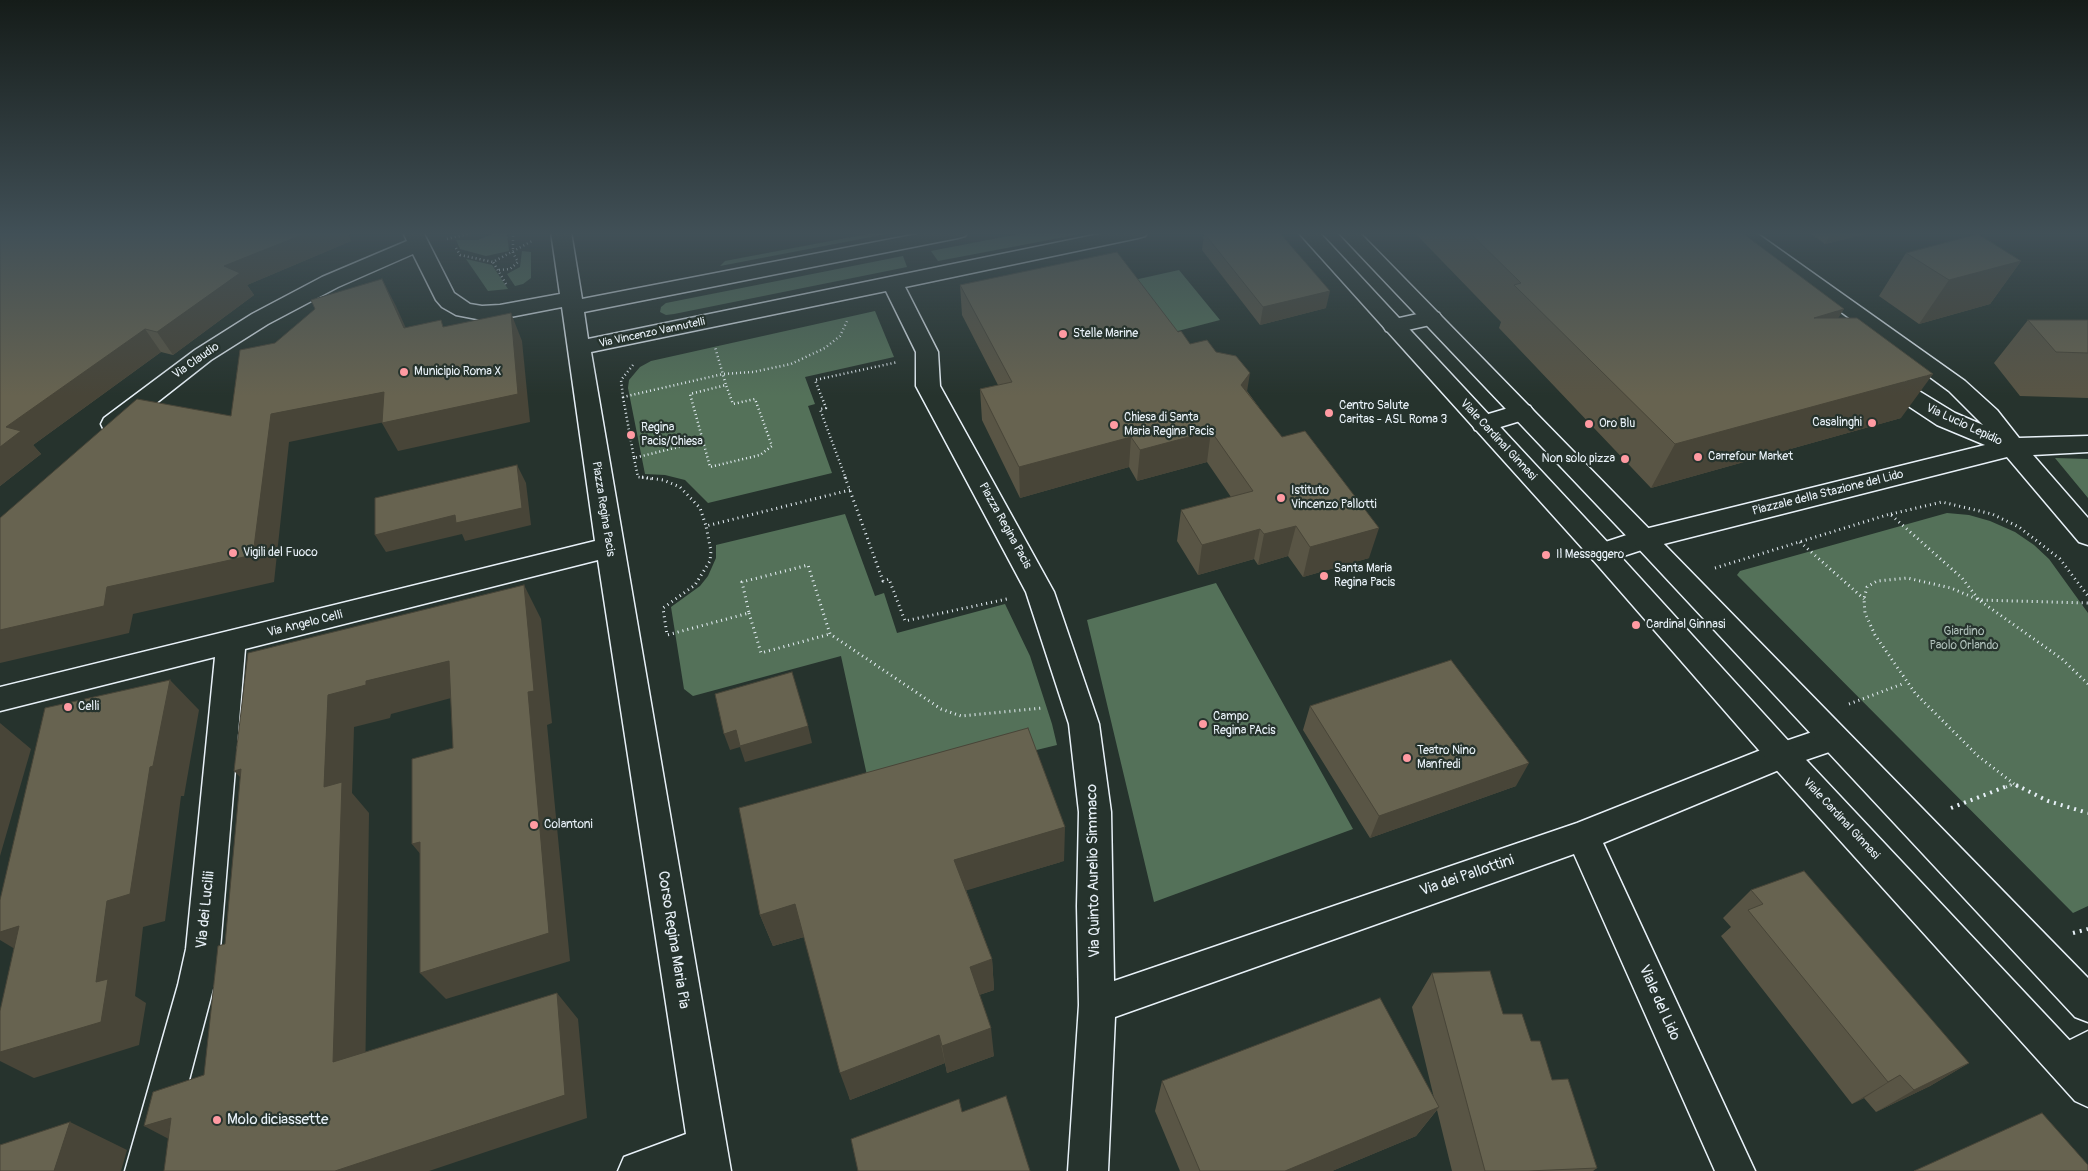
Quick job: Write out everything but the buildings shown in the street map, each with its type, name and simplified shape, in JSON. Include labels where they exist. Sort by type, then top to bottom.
[{"type":"street","name":"Via Claudio","points":[[94,439],[196,360],[260,318],[321,287]]},
{"type":"street","points":[[440,287],[450,302],[464,310],[482,313],[571,303],[660,287]]},
{"type":"street","name":"Piazza Regina Pacis","points":[[569,287],[635,710]]},
{"type":"street","name":"Via Vincenzo Vannutelli","points":[[578,348],[876,287]]},
{"type":"street","name":"Piazza Regina Pacis","points":[[896,287],[925,346],[928,358],[926,377],[928,386],[1037,585]]},
{"type":"street","name":"Viale Cardinal Ginnasi","points":[[1358,287],[1602,553],[1782,755],[2080,1067]]},
{"type":"street","points":[[1401,287],[1645,539],[1832,738],[2088,1004]]},
{"type":"street","name":"Via Lucio Lepidio","points":[[1819,287],[1944,376],[1979,406],[2012,447]]},
{"type":"street","points":[[1394,326],[1431,318]]},
{"type":"street","name":"Via Lucio Lepidio","points":[[1864,365],[1933,412],[2012,447]]},
{"type":"street","points":[[1484,424],[1522,412]]},
{"type":"street","name":"Piazzale della Stazione del Lido","points":[[1645,539],[2012,447],[2088,444]]},
{"type":"street","points":[[2012,447],[2088,535]]},
{"type":"street","points":[[1602,553],[1645,539]]},
{"type":"street","name":"Via Angelo Celli","points":[[0,699],[231,643],[609,547]]},
{"type":"street","name":"Via Quinto Aurelio Simmaco","points":[[1037,585],[1084,724],[1093,785],[1097,1005],[1088,1171]]},
{"type":"street","name":"Via dei Lucilii","points":[[145,1171],[196,985],[203,949],[231,643]]},
{"type":"street","name":"Corso Regina Maria Pia","points":[[635,710],[709,1158]]},
{"type":"street","name":"Via dei Pallottini","points":[[1097,1005],[1583,836],[1782,755],[1832,738]]},
{"type":"street","name":"Viale del Lido","points":[[1583,836],[1735,1171]]},
{"type":"street","points":[[638,1171],[709,1158]]},
{"type":"path","points":[[623,397],[723,374],[753,372],[809,357],[825,348],[840,336],[849,316]]},
{"type":"path","points":[[715,346],[733,404],[755,399],[772,446],[760,456],[710,467],[690,394],[726,385]]},
{"type":"path","points":[[908,359],[815,380],[826,408],[820,409],[882,581],[889,579],[905,621],[1037,585]]},
{"type":"path","points":[[621,380],[638,477],[663,480],[680,488],[700,508],[712,551],[710,561],[695,585],[663,608],[667,635],[749,613]]},
{"type":"path","points":[[634,458],[703,441]]},
{"type":"path","points":[[706,526],[850,490]]},
{"type":"path","points":[[1715,568],[1890,514],[1942,502],[1966,506],[1992,514],[2019,527],[2060,559],[2088,596]]},
{"type":"path","points":[[1890,514],[1962,578],[1979,600]]},
{"type":"path","points":[[1799,542],[1864,599]]},
{"type":"path","points":[[830,634],[761,653],[742,582],[808,565],[830,634],[950,714],[962,716],[1037,709],[1077,701]]},
{"type":"path","points":[[2087,814],[2048,801],[2013,784],[1978,756],[1905,683],[1875,635],[1865,613],[1864,599],[1867,587],[1877,580],[1907,578],[1951,588],[1979,600],[2062,659],[2088,684]]},
{"type":"path","points":[[1979,600],[2088,603]]},
{"type":"path","points":[[1849,704],[1905,683]]},
{"type":"path","points":[[1951,808],[2013,784]]},
{"type":"path","points":[[2075,934],[2088,929]]},
{"type":"green space","points":[[485,287],[506,287],[508,289],[488,291]]},
{"type":"green space","points":[[748,287],[810,287],[666,315],[660,312],[661,307],[666,303]]},
{"type":"green space","points":[[1139,287],[1193,287],[1220,320],[1174,332]]},
{"type":"green space","points":[[875,311],[894,357],[805,377],[815,404],[808,406],[832,473],[708,503],[685,480],[665,475],[645,474],[628,388],[629,380],[640,367],[651,361]]},
{"type":"green space","points":[[2055,458],[2088,459],[2088,498]]},
{"type":"green space","name":"Giardino Paolo Orlando","points":[[1947,513],[1969,515],[1990,521],[2015,532],[2034,545],[2049,559],[2088,613],[2088,906],[2073,913],[1737,575],[1740,571]]},
{"type":"green space","points":[[845,514],[875,596],[884,593],[897,633],[1005,604],[1030,656],[1057,745],[926,777],[868,780],[841,656],[693,696],[684,689],[671,607],[700,586],[708,576],[716,558],[716,545]]},
{"type":"green space","name":"Campo Regina PAcis","points":[[1216,583],[1353,829],[1154,902],[1087,620]]},
{"type":"place","name":"Stelle Marine","points":[[1063,334]]},
{"type":"place","name":"Municipio Roma X","points":[[404,372]]},
{"type":"place","name":"Centro Salute Caritas - ASL Roma 3","points":[[1329,413]]},
{"type":"place","name":"Casalinghi","points":[[1872,423]]},
{"type":"place","name":"Oro Blu","points":[[1589,424]]},
{"type":"place","name":"Chiesa di Santa Maria Regina Pacis","points":[[1114,425]]},
{"type":"place","name":"Regina Pacis/Chiesa","points":[[631,435]]},
{"type":"place","name":"Carrefour Market","points":[[1698,457]]},
{"type":"place","name":"Non solo pizza","points":[[1625,459]]},
{"type":"place","name":"Istituto Vincenzo Pallotti","points":[[1281,498]]},
{"type":"place","name":"Vigili del Fuoco","points":[[233,553]]},
{"type":"place","name":"Il Messaggero","points":[[1546,555]]},
{"type":"place","name":"Santa Maria Regina Pacis","points":[[1324,576]]},
{"type":"place","name":"Cardinal Ginnasi","points":[[1636,625]]},
{"type":"place","name":"Celli","points":[[68,707]]},
{"type":"place","name":"Campo Regina PAcis","points":[[1203,724]]},
{"type":"place","name":"Teatro Nino Manfredi","points":[[1407,758]]},
{"type":"place","name":"Colantoni","points":[[534,825]]},
{"type":"place","name":"Molo diciassette","points":[[217,1120]]}]
